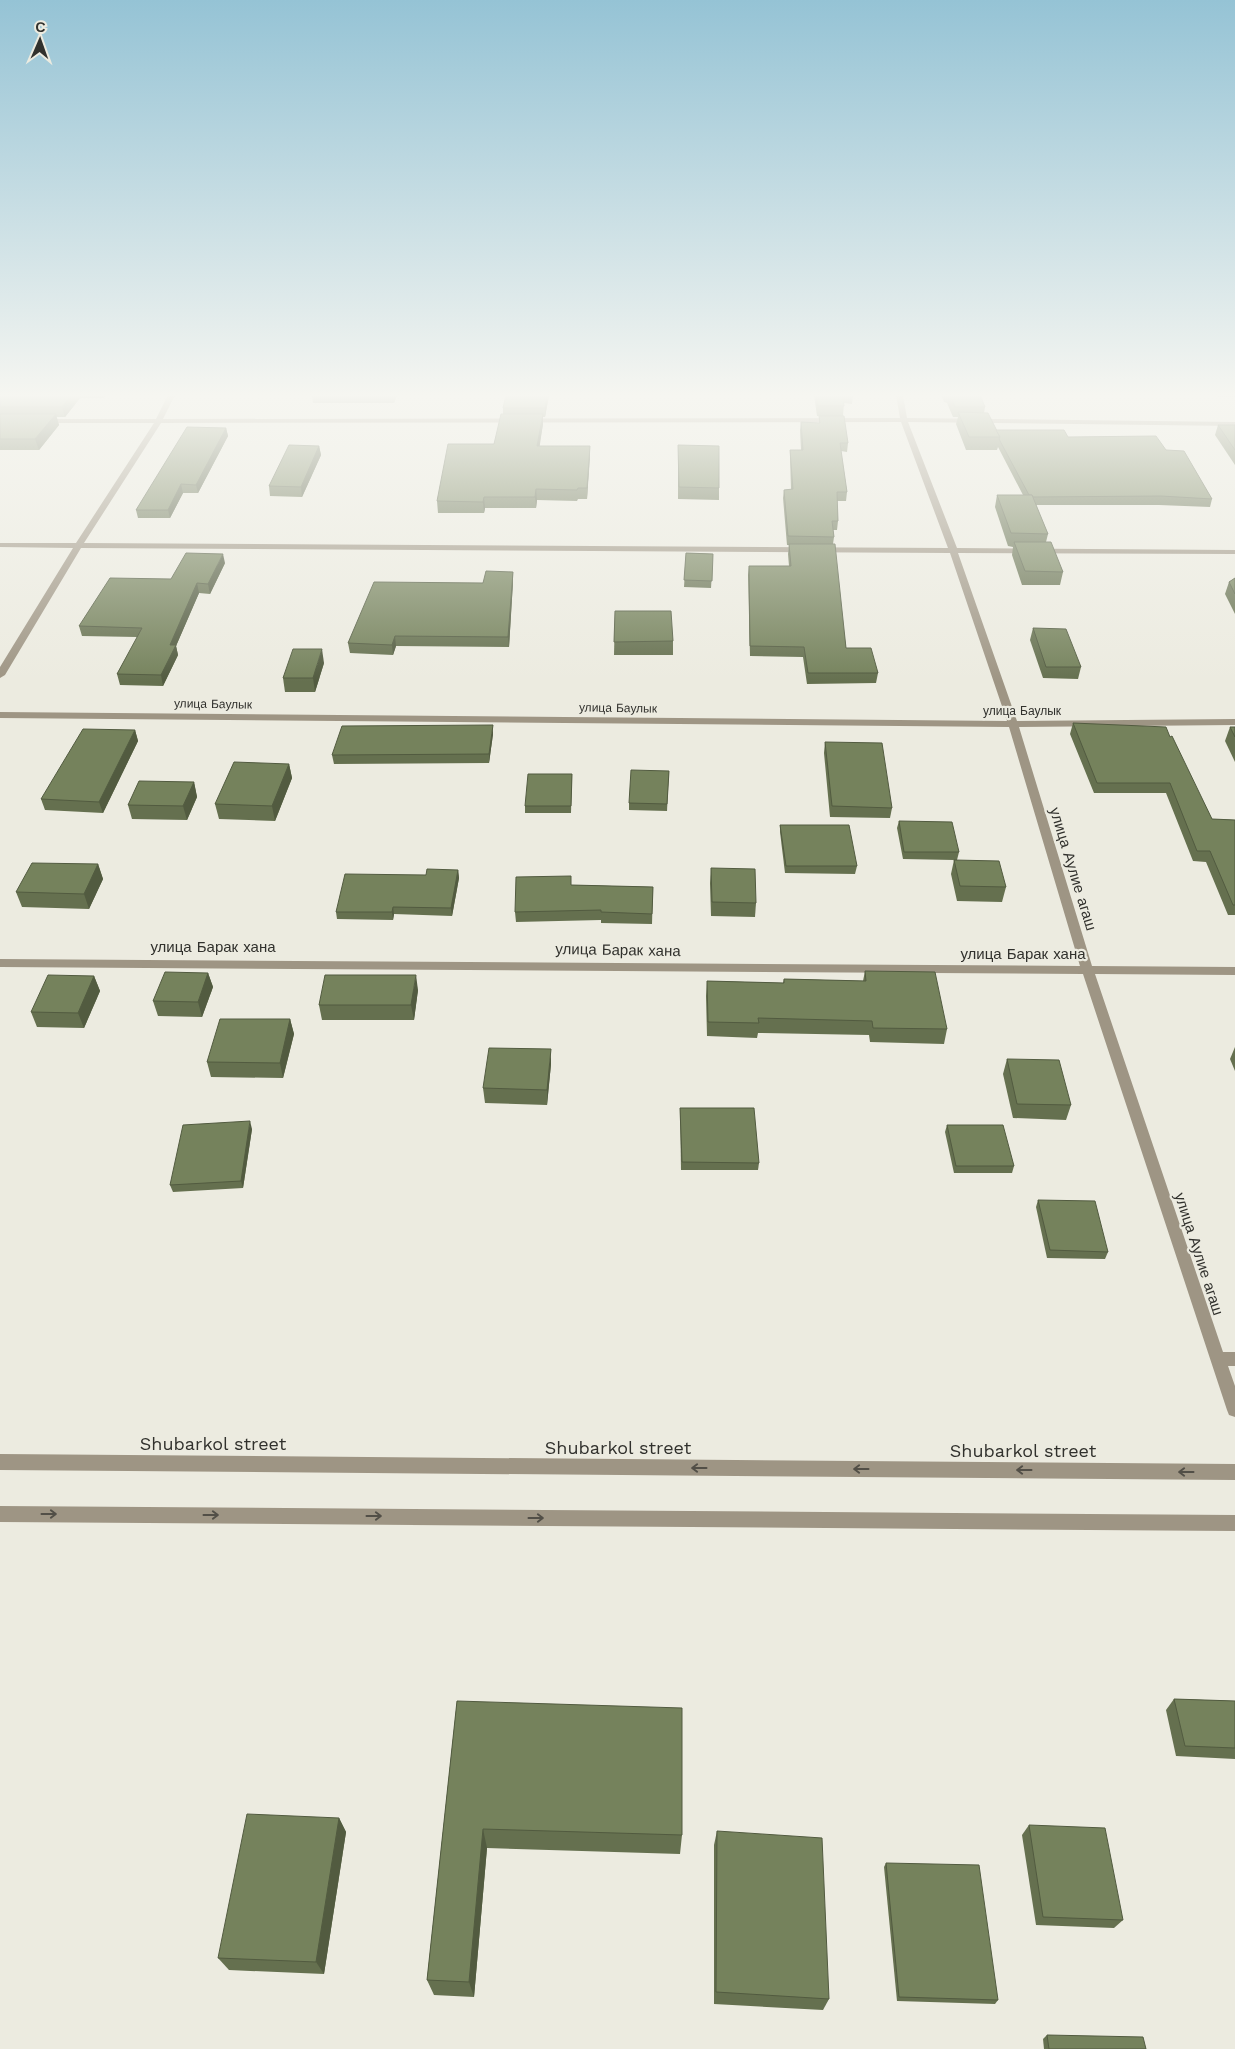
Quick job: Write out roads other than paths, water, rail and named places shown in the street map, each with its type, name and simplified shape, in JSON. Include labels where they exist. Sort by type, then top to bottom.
[{"type":"street","points":[[0,675],[78,544],[113,491]]},
{"type":"street","name":"улица Аулие агаш","points":[[931,491],[953,549],[1013,724],[1088,971],[1235,1410]]},
{"type":"street","points":[[0,545],[1235,552]]},
{"type":"street","name":"улица Баулык","points":[[0,715],[1013,724],[1235,722]]},
{"type":"street","name":"улица Барак хана","points":[[0,963],[1235,971]]},
{"type":"street","points":[[1218,1359],[1235,1359]]},
{"type":"street","name":"Shubarkol street","points":[[0,1462],[1235,1472]]},
{"type":"street","points":[[0,1514],[1235,1523]]}]
